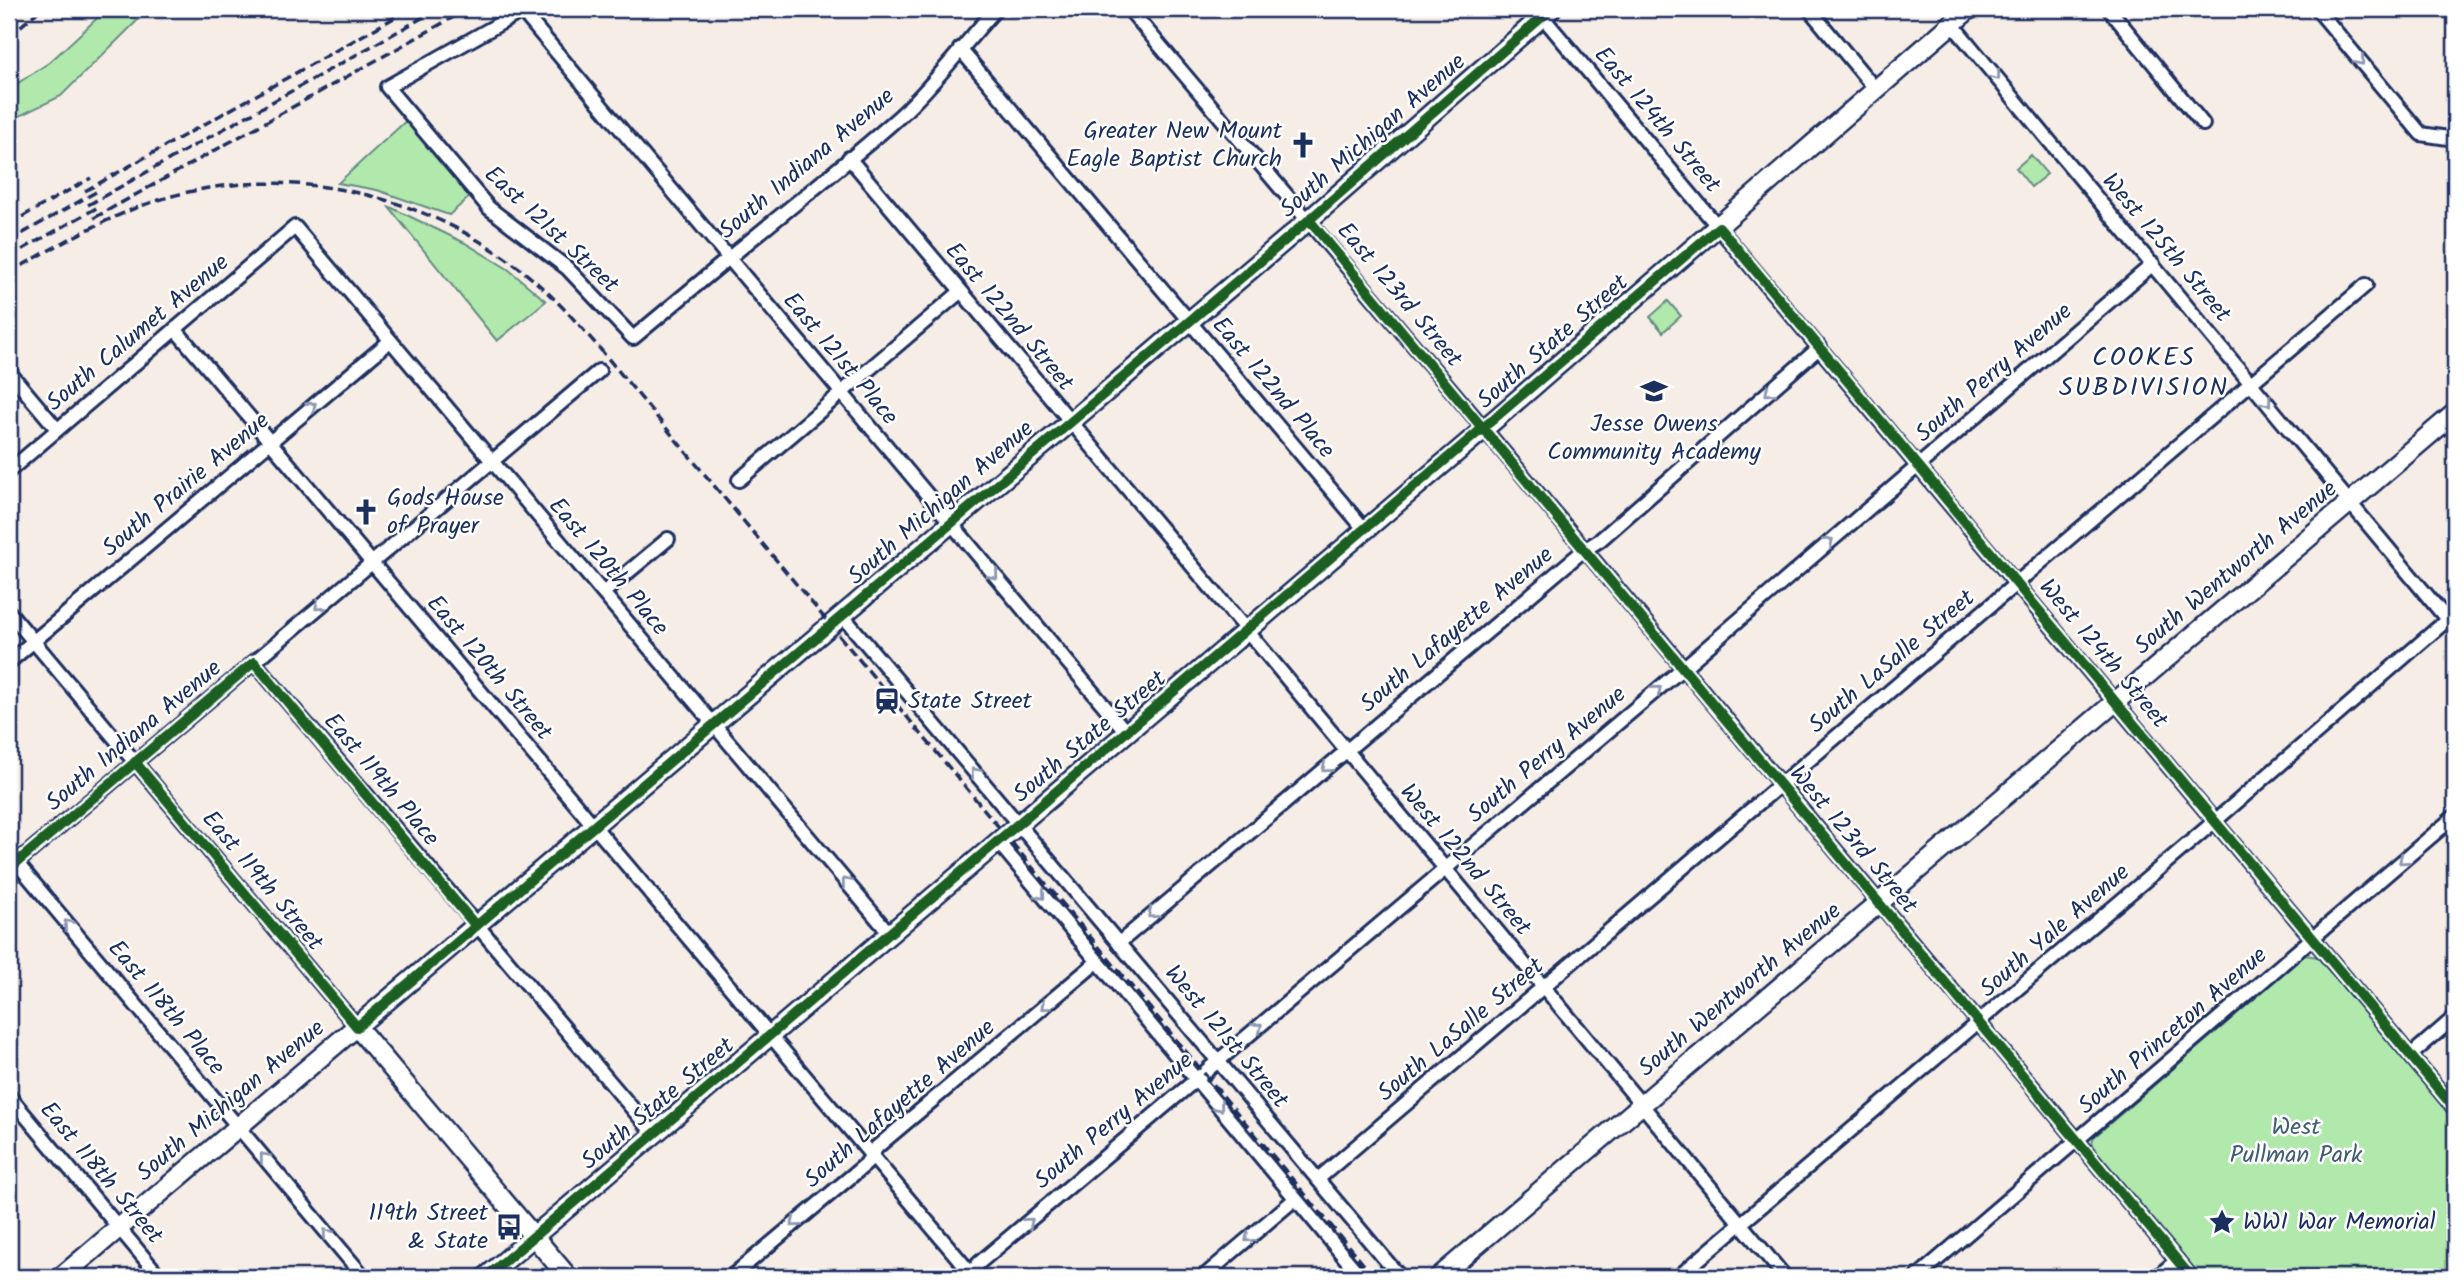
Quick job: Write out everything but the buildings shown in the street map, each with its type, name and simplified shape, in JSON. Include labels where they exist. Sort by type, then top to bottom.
[{"type":"street","name":"South Indiana Avenue","points":[[633,338],[899,117],[938,78],[996,9]]},
{"type":"street","name":"East 123rd Street","points":[[1129,9],[1484,429]]},
{"type":"street","points":[[1809,9],[1876,90]]},
{"type":"street","name":"South State Street","points":[[486,1277],[1484,429],[1969,9]]},
{"type":"street","points":[[2109,9],[2203,124]]},
{"type":"street","points":[[2317,9],[2421,134],[2455,139]]},
{"type":"street","name":"East 121st Place","points":[[387,87],[522,11],[1127,733]]},
{"type":"street","name":"South Michigan Avenue","points":[[61,1277],[1309,220],[1543,11]]},
{"type":"street","name":"East 124th Street","points":[[1543,11],[1719,227]]},
{"type":"street","name":"West 125th Street","points":[[1952,24],[2350,503],[2453,621]]},
{"type":"street","name":"East 122nd Place","points":[[960,49],[1365,530]]},
{"type":"street","name":"East 121st Street","points":[[387,87],[489,208],[567,268],[633,338]]},
{"type":"street","name":"East 122nd Street","points":[[849,158],[1247,631]]},
{"type":"street","name":"South Calumet Avenue","points":[[9,471],[295,227]]},
{"type":"street","name":"East 120th Place","points":[[295,227],[890,934]]},
{"type":"street","name":"West 124th Street","points":[[1719,227],[2455,1109]]},
{"type":"street","name":"South Perry Avenue","points":[[971,1276],[979,1263],[1683,668],[2153,264]]},
{"type":"street","name":"South LaSalle Street","points":[[1318,1179],[2366,285]]},
{"type":"street","points":[[739,480],[960,292]]},
{"type":"street","name":"East 120th Street","points":[[175,329],[971,1276]]},
{"type":"street","name":"South Prairie Avenue","points":[[9,662],[390,341]]},
{"type":"street","name":"South Lafayette Avenue","points":[[1119,943],[1584,550],[1600,540],[1820,347]]},
{"type":"street","name":"South Indiana Avenue","points":[[12,866],[599,371]]},
{"type":"street","points":[[9,372],[57,429]]},
{"type":"street","name":"South Wentworth Avenue","points":[[1440,1277],[2455,413]]},
{"type":"street","name":"West 123rd Street","points":[[1484,429],[2191,1277]]},
{"type":"street","points":[[603,593],[668,540]]},
{"type":"street","name":"East 119th Street","points":[[9,612],[568,1277]]},
{"type":"street","points":[[842,615],[1019,824]]},
{"type":"street","name":"South Yale Avenue","points":[[1678,1277],[2453,621]]},
{"type":"street","name":"West 122nd Street","points":[[1247,631],[1786,1277]]},
{"type":"street","name":"East 119th Place","points":[[254,662],[654,1134]]},
{"type":"street","name":"South Princeton Avenue","points":[[1917,1277],[2078,1142],[2455,816]]},
{"type":"street","name":"West 121st Street","points":[[1019,824],[1400,1277]]},
{"type":"street","name":"West 121st Street","points":[[998,842],[1361,1277]]},
{"type":"street","name":"East 118th Place","points":[[12,866],[238,1126],[364,1277]]},
{"type":"street","name":"South Lafayette Avenue","points":[[731,1277],[866,1164],[877,1147],[1097,962]]},
{"type":"street","points":[[2411,1055],[2455,1017]]},
{"type":"street","name":"East 118th Street","points":[[9,1096],[160,1277]]},
{"type":"street","points":[[1203,1277],[1295,1199]]},
{"type":"street","points":[[2157,1277],[2177,1260]]},
{"type":"green space","points":[[107,9],[162,9],[148,10],[61,96],[9,121],[9,89],[50,62]]},
{"type":"green space","points":[[408,119],[472,195],[449,215],[377,190],[338,183]]},
{"type":"green space","points":[[2031,155],[2047,174],[2031,187],[2016,168]]},
{"type":"green space","points":[[388,206],[465,243],[508,269],[546,301],[497,341]]},
{"type":"green space","points":[[1668,301],[1681,316],[1663,332],[1650,317]]},
{"type":"green space","name":"West Pullman Park","points":[[2305,955],[2318,957],[2455,1121],[2455,1277],[2200,1277],[2092,1147],[2093,1138]]},
{"type":"railway","points":[[9,36],[41,9]]},
{"type":"railway","points":[[85,191],[410,9]]},
{"type":"railway","points":[[88,205],[438,9]]},
{"type":"railway","points":[[94,218],[468,9]]},
{"type":"railway","points":[[9,224],[91,178]]},
{"type":"railway","points":[[9,273],[88,230],[150,203],[217,187],[262,183],[308,185],[353,192],[398,204],[481,242],[519,268],[552,297],[601,350],[1374,1277]]},
{"type":"railway","points":[[9,241],[96,192]]},
{"type":"railway","points":[[9,257],[100,206]]},
{"type":"cycle path","points":[[135,762],[357,1027],[1309,220],[1551,9]]},
{"type":"cycle path","points":[[1309,220],[2191,1277]]},
{"type":"cycle path","points":[[486,1277],[1719,227],[2455,1109]]},
{"type":"cycle path","points":[[9,869],[254,662],[476,926]]},
{"type":"place","name":"Greater New Mount Eagle Baptist Church","points":[[1303,145]]},
{"type":"place","name":"Jesse Owens Community Academy","points":[[1654,391]]},
{"type":"place","name":"Gods House of Prayer","points":[[366,512]]},
{"type":"place","name":"State Street","points":[[887,701]]},
{"type":"place","name":"WWI War Memorial","points":[[2222,1222]]},
{"type":"place","name":"119th Street & State","points":[[509,1227]]},
{"type":"district","name":"COOKES SUBDIVISION","points":[[2144,373]]}]
